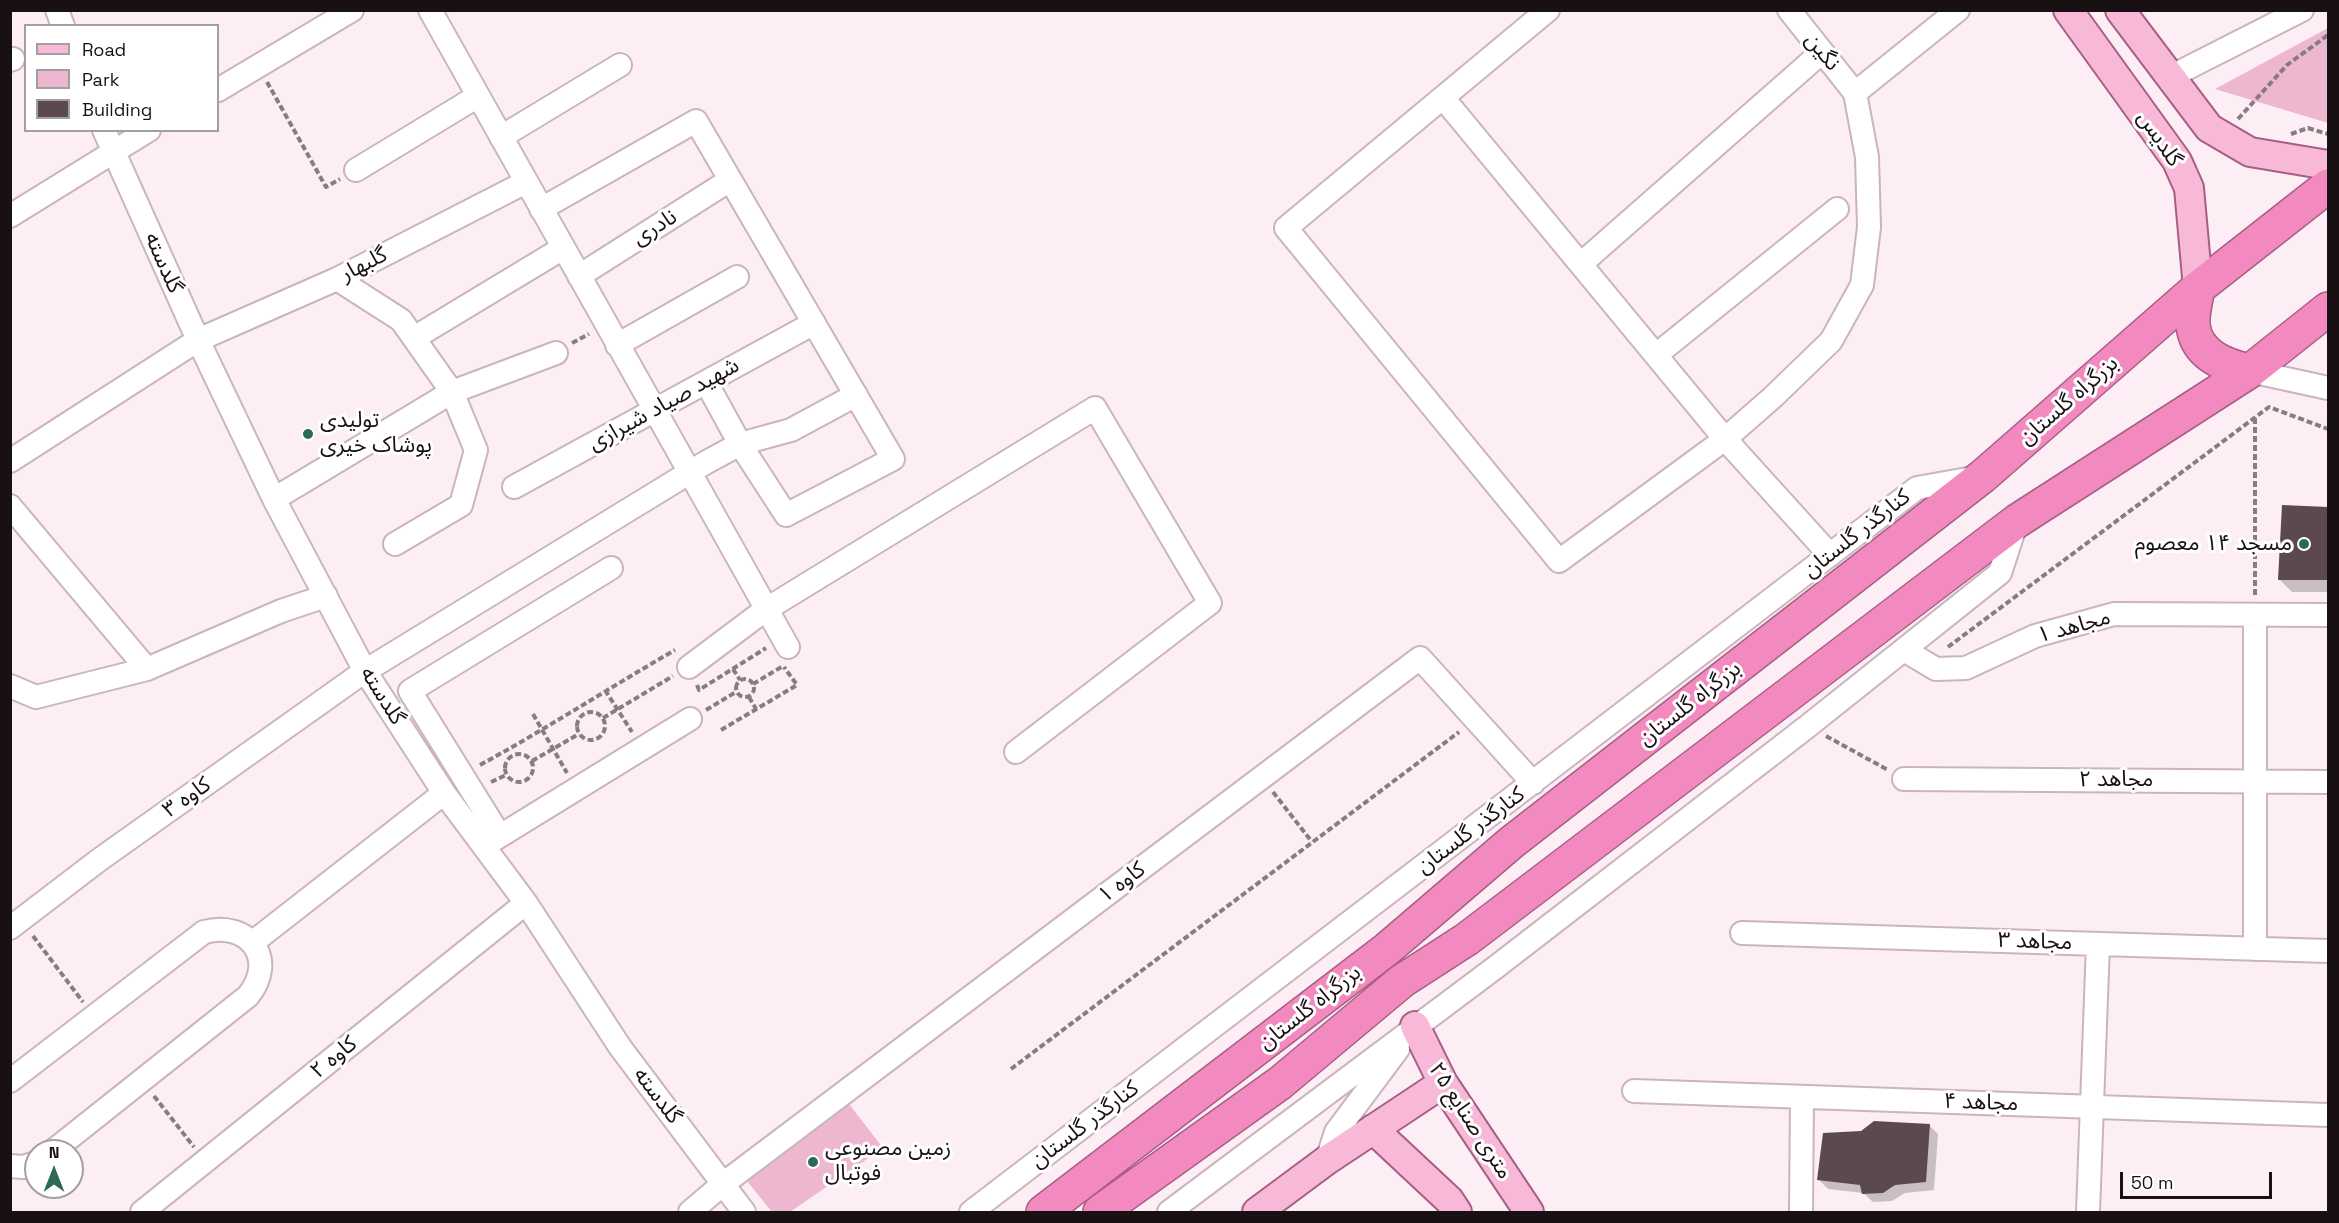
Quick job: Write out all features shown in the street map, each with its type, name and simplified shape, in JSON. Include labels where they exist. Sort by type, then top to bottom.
[{"type":"highway","name":"بزرگراه گلستان","points":[[1043,1212],[1386,949],[1512,842],[1983,476],[2198,288],[2328,186]]},
{"type":"highway","points":[[2198,288],[2193,325],[2202,348],[2225,366],[2250,371]]},
{"type":"highway","name":"بزرگراه گلستان","points":[[1100,1212],[1280,1083],[1402,981],[1467,939],[2017,521],[2250,371],[2328,309]]},
{"type":"highway","points":[[1590,782],[1591,799],[1597,811],[1605,817],[1626,819]]},
{"type":"highway","points":[[1557,808],[1582,819],[1588,830],[1588,847]]},
{"type":"main road","name":"گلدیس","points":[[2068,10],[2177,161],[2189,188],[2198,288]]},
{"type":"main road","name":"گلدیس","points":[[2120,10],[2209,128],[2224,139],[2250,152],[2283,160],[2328,165]]},
{"type":"main road","name":"۲۵ متری صنایع","points":[[1415,1026],[1443,1083],[1529,1212]]},
{"type":"main road","points":[[1257,1212],[1373,1128],[1443,1083]]},
{"type":"main road","points":[[1373,1128],[1449,1200],[1457,1212]]},
{"type":"street","points":[[219,89],[352,10]]},
{"type":"street","points":[[430,10],[765,610],[780,654]]},
{"type":"street","points":[[1548,10],[1444,99],[1286,228],[1559,561],[1725,439],[1831,341],[1862,285],[1869,227],[1867,157],[1855,93],[1958,10]]},
{"type":"street","points":[[2170,77],[2302,10]]},
{"type":"street","name":"نگین","points":[[1792,12],[1855,93]]},
{"type":"street","points":[[1582,263],[1822,52]]},
{"type":"street","points":[[501,137],[620,65]]},
{"type":"street","points":[[356,170],[478,96]]},
{"type":"street","points":[[1444,99],[1582,263],[1725,439],[1830,555]]},
{"type":"street","points":[[542,209],[696,121],[893,459],[786,515],[740,444],[706,382]]},
{"type":"street","name":"گلدسته","points":[[105,132],[198,340],[274,500],[365,671],[444,793],[492,841],[526,903],[620,1047],[744,1212]]},
{"type":"street","points":[[10,216],[146,132]]},
{"type":"street","name":"نادری","points":[[579,276],[730,180]]},
{"type":"street","name":"گلبهار","points":[[10,461],[198,340],[337,279],[526,182]]},
{"type":"street","points":[[1656,355],[1837,208]]},
{"type":"street","points":[[414,338],[563,248]]},
{"type":"street","points":[[617,345],[737,277]]},
{"type":"street","points":[[337,279],[401,320],[452,392],[476,450],[461,505],[395,544]]},
{"type":"street","name":"شهید صیاد شیرازی","points":[[514,487],[814,323]]},
{"type":"street","points":[[274,500],[452,392],[556,353]]},
{"type":"street","points":[[2250,371],[2328,388]]},
{"type":"street","name":"کاوه ۳","points":[[15,924],[108,854],[365,671],[740,444],[791,430],[856,395]]},
{"type":"street","points":[[689,666],[765,610],[1095,408],[1210,603],[1016,752]]},
{"type":"street","name":"کنارگذر گلستان","points":[[971,1212],[1917,488],[1983,476]]},
{"type":"street","points":[[10,506],[147,669]]},
{"type":"street","points":[[1169,1212],[1808,726],[2000,573],[2017,521]]},
{"type":"street","points":[[611,568],[410,692],[462,775],[492,841],[690,719]]},
{"type":"street","points":[[10,686],[36,697],[147,669],[281,611],[326,596]]},
{"type":"street","name":"۱ مجاهد","points":[[1904,650],[1936,669],[1966,668],[2035,636],[2114,614],[2328,615]]},
{"type":"street","points":[[2255,615],[2255,949]]},
{"type":"street","name":"کاوه ۱","points":[[690,1212],[723,1184],[1420,658],[1533,783]]},
{"type":"street","name":"مجاهد ۲","points":[[1904,779],[2328,782]]},
{"type":"street","points":[[252,943],[444,793]]},
{"type":"street","name":"کاوه ۲","points":[[142,1212],[526,903]]},
{"type":"street","points":[[10,1081],[204,932],[217,928],[233,930],[252,943],[260,959],[261,972],[256,986],[248,996],[68,1139]]},
{"type":"street","name":"مجاهد ۳","points":[[1742,933],[2328,951]]},
{"type":"street","points":[[2088,1212],[2098,944]]},
{"type":"street","points":[[1327,1160],[1336,1132],[1415,1026]]},
{"type":"street","name":"مجاهد ۴","points":[[1634,1091],[2328,1115]]},
{"type":"street","points":[[1801,1212],[1802,1097]]},
{"type":"path","points":[[2224,139],[2264,88],[2287,65],[2328,35]]},
{"type":"path","points":[[258,66],[326,187],[356,170]]},
{"type":"path","points":[[2285,137],[2308,128],[2328,134]]},
{"type":"path","points":[[556,353],[606,324]]},
{"type":"path","points":[[1926,663],[2269,406],[2328,429]]},
{"type":"path","points":[[2255,417],[2255,615]]},
{"type":"path","points":[[462,775],[543,731],[604,690],[677,649],[689,666],[699,690],[734,669],[780,654]]},
{"type":"path","points":[[748,697],[754,689],[753,684],[780,654]]},
{"type":"path","points":[[721,730],[796,685],[780,654]]},
{"type":"path","points":[[603,718],[689,666]]},
{"type":"path","points":[[734,669],[740,680]]},
{"type":"path","points":[[740,680],[745,679],[753,684]]},
{"type":"path","points":[[736,692],[737,683],[740,680]]},
{"type":"path","points":[[604,690],[642,749]]},
{"type":"path","points":[[736,692],[744,698],[748,697]]},
{"type":"path","points":[[690,719],[736,692]]},
{"type":"path","points":[[748,697],[756,709]]},
{"type":"path","points":[[592,711],[603,718],[605,730],[596,739],[590,740],[579,734],[577,721],[580,716],[592,711]]},
{"type":"path","points":[[532,714],[576,789]]},
{"type":"path","points":[[1011,1069],[1476,719]]},
{"type":"path","points":[[1808,726],[1904,779]]},
{"type":"path","points":[[532,761],[579,734]]},
{"type":"path","points":[[509,749],[512,755]]},
{"type":"path","points":[[522,753],[532,761],[532,774],[528,779],[516,782],[510,780],[504,769],[505,762],[512,755],[522,753]]},
{"type":"path","points":[[1262,777],[1312,842]]},
{"type":"path","points":[[15,924],[94,1017]]},
{"type":"path","points":[[142,1081],[206,1161]]},
{"type":"green space","points":[[2328,28],[2328,123],[2215,89]]},
{"type":"green space","name":"زمین مصنوعی فوتبال","points":[[849,1104],[883,1148],[790,1212],[772,1212],[743,1176]]},
{"type":"building","name":"مسجد ۱۴ معصوم","points":[[2282,505],[2328,507],[2328,580],[2278,580]]},
{"type":"building","points":[[1874,1121],[1930,1124],[1926,1182],[1895,1185],[1883,1193],[1862,1194],[1860,1185],[1817,1180],[1823,1133],[1861,1131]]},
{"type":"place","name":"تولیدی پوشاک خیری","points":[[308,434]]},
{"type":"place","name":"مسجد ۱۴ معصوم","points":[[2304,544]]},
{"type":"place","name":"زمین مصنوعی فوتبال","points":[[813,1162]]}]
